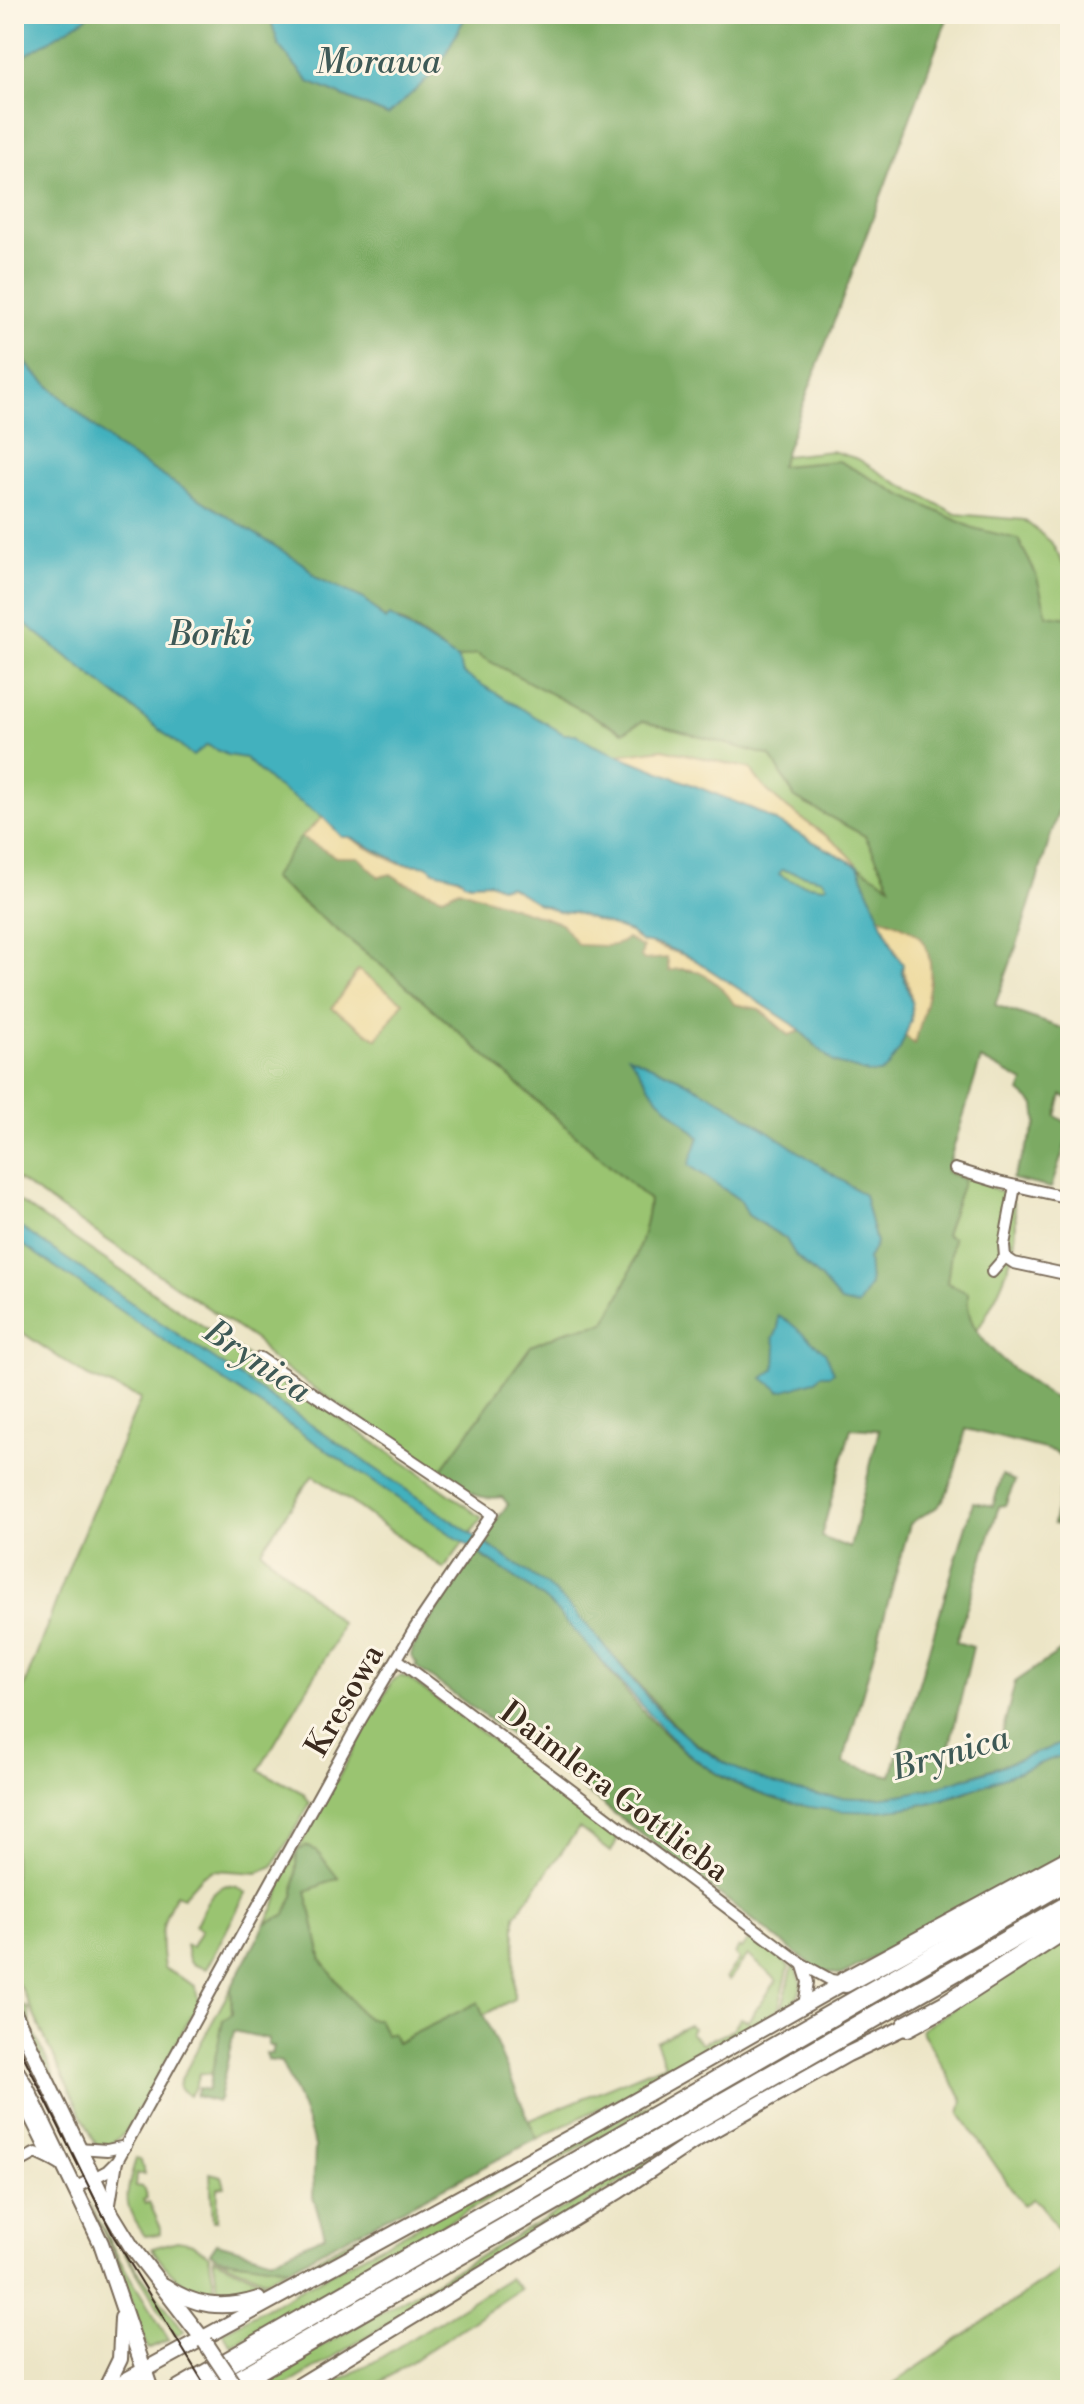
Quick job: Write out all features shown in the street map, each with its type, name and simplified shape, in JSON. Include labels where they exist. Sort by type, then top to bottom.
[{"type":"highway","points":[[845,1982],[1070,1860]]},
{"type":"highway","points":[[180,2390],[1070,1878]]},
{"type":"highway","points":[[222,2390],[1070,1905]]},
{"type":"highway","points":[[907,2026],[946,2005],[1070,1925]]},
{"type":"main road","points":[[106,2390],[147,2378],[203,2340],[289,2290],[589,2127],[845,1982]]},
{"type":"main road","points":[[14,2013],[109,2210],[131,2246],[237,2390]]},
{"type":"main road","points":[[292,2390],[619,2191],[692,2142],[848,2054],[907,2026]]},
{"type":"main road","points":[[14,2067],[101,2243],[147,2378]]},
{"type":"main road","points":[[155,2278],[191,2301],[215,2307],[237,2306],[289,2290]]},
{"type":"main road","points":[[106,2390],[120,2359],[123,2305]]},
{"type":"street","points":[[955,1169],[1070,1198]]},
{"type":"street","points":[[992,1272],[1005,1257],[1004,1245],[1015,1186]]},
{"type":"street","points":[[1005,1257],[1014,1263],[1070,1275]]},
{"type":"street","name":"Kresowa","points":[[117,2161],[360,1721],[492,1514],[260,1358]]},
{"type":"street","name":"Daimlera Gottlieba","points":[[397,1659],[802,1964],[831,1980],[845,1982]]},
{"type":"street","points":[[802,1964],[808,1982],[804,2005]]},
{"type":"street","points":[[14,2086],[51,2160]]},
{"type":"street","points":[[78,2148],[107,2150],[126,2146]]},
{"type":"street","points":[[14,2165],[36,2153],[65,2168]]},
{"type":"street","points":[[75,2188],[117,2161]]},
{"type":"street","points":[[109,2210],[117,2161]]},
{"type":"green space","points":[[14,14],[607,14],[653,470],[832,451],[858,459],[956,514],[1024,520],[1051,542],[1067,571],[1068,635],[948,1157],[985,1184],[1011,1197],[1016,1229],[1014,1246],[988,1312],[977,1331],[948,1364],[586,1122],[272,879],[401,981],[649,1200],[644,1231],[633,1264],[604,1324],[569,1330],[531,1346],[442,1469],[429,1465],[271,1359],[257,1341],[14,1177]]},
{"type":"green space","points":[[92,14],[269,14],[279,46],[309,82],[387,115],[436,71],[467,14],[949,14],[780,466],[839,461],[973,528],[1018,539],[1036,574],[1047,615],[1070,618],[1070,773],[1017,945],[995,1005],[1070,1031],[1070,1099],[1062,1095],[1056,1116],[1070,1125],[1070,1131],[1051,1188],[1012,1179],[1037,1124],[1035,1105],[1020,1092],[1024,1082],[981,1059],[946,1172],[964,1180],[945,1235],[953,1238],[947,1283],[968,1293],[969,1312],[983,1339],[1026,1380],[1070,1406],[1070,1527],[1053,1524],[1066,1463],[1056,1452],[966,1429],[951,1482],[942,1501],[910,1524],[843,1763],[891,1776],[973,1502],[993,1506],[1002,1475],[1015,1481],[1005,1505],[999,1506],[956,1642],[973,1647],[946,1761],[999,1747],[1015,1682],[1070,1645],[1070,1741],[932,1790],[902,1796],[830,1798],[777,1787],[733,1768],[684,1735],[563,1601],[482,1540],[508,1504],[502,1497],[483,1497],[469,1492],[442,1469],[531,1346],[569,1330],[604,1323],[633,1264],[644,1231],[649,1200],[401,981],[272,878],[301,837],[336,857],[358,856],[379,877],[391,874],[403,882],[443,897],[459,889],[561,923],[579,945],[603,944],[626,938],[667,958],[678,969],[701,972],[726,991],[735,1004],[759,1009],[788,1035],[800,1031],[833,1061],[900,1049],[905,1036],[915,1044],[930,973],[926,947],[918,936],[905,927],[879,916],[858,866],[890,885],[865,836],[795,798],[771,756],[643,721],[623,732],[476,654],[457,659],[401,621],[386,620],[364,599],[317,578],[305,565],[115,446],[34,372],[14,349],[14,62]],"holes":[[[631,1057],[724,1102],[864,1195],[876,1243],[868,1259],[870,1285],[841,1302],[796,1256],[786,1239],[748,1215],[741,1201],[690,1165],[699,1137]],[[851,1428],[879,1430],[850,1548],[821,1537]]]},
{"type":"green space","points":[[14,1198],[482,1518],[444,1569],[313,1475],[261,1550],[341,1623],[334,1643],[259,1770],[303,1793],[310,1804],[273,1866],[258,1873],[214,1870],[202,1876],[183,1897],[176,1894],[162,1930],[164,1968],[195,1986],[199,2002],[125,2133],[109,2146],[97,2147],[14,1978],[14,1714],[72,1559],[141,1398],[88,1377],[14,1327]]},
{"type":"green space","points":[[474,1551],[525,1584],[553,1607],[670,1739],[713,1772],[738,1785],[793,1804],[880,1810],[929,1803],[970,1791],[1070,1753],[1070,1853],[841,1975],[818,1970],[553,1766],[415,1666],[417,1664],[411,1656],[413,1647]]},
{"type":"green space","points":[[401,1676],[408,1678],[590,1813],[615,1833],[617,1840],[611,1852],[579,1828],[515,1916],[514,1999],[483,2015],[478,2003],[396,2043],[392,2033],[386,2035],[361,2013],[322,1961],[306,1891],[338,1878],[297,1851],[392,1681]]},
{"type":"green space","points":[[306,1846],[316,1850],[338,1878],[306,1891],[322,1961],[361,2013],[369,2019],[378,2019],[386,2035],[392,2033],[396,2043],[478,2002],[537,2139],[289,2268],[218,2258],[210,2253],[217,2243],[273,2259],[325,2235],[313,2197],[315,2146],[281,2062],[268,2060],[266,2053],[272,2054],[274,2047],[268,2045],[269,2039],[234,2031],[219,2099],[217,2102],[196,2096],[199,2088],[208,2090],[223,2021],[232,2014],[231,1988],[266,1923],[285,1915],[294,1896],[297,1851]]},
{"type":"green space","points":[[297,1852],[294,1896],[285,1916],[266,1923],[275,1906],[284,1875]]},
{"type":"green space","points":[[226,1885],[246,1893],[206,1969],[189,1960],[186,1945],[192,1947],[201,1930],[195,1926],[210,1897]]},
{"type":"green space","points":[[1070,1888],[1070,1896],[379,2291],[375,2286]]},
{"type":"green space","points":[[1070,1932],[1070,2390],[884,2390],[1061,2269],[1063,2237],[1040,2204],[1033,2199],[1023,2205],[960,2114],[963,2100],[921,2030]]},
{"type":"green space","points":[[756,1940],[789,1966],[778,2010],[662,2077],[537,2139],[528,2121],[665,2064],[656,2041],[689,2025],[693,2028],[690,2033],[702,2043],[732,2030],[741,2018],[748,2021],[777,1980],[748,1955],[729,1980],[726,1977],[739,1960],[735,1954],[739,1947],[742,1949],[748,1941]]},
{"type":"green space","points":[[793,1965],[800,1979],[800,1991],[781,2012]]},
{"type":"green space","points":[[231,1988],[232,2014],[223,2021],[212,2074],[200,2073],[189,2096],[179,2088],[180,2081]]},
{"type":"green space","points":[[22,2005],[28,2008],[31,2027],[87,2144],[34,2044]]},
{"type":"green space","points":[[657,2101],[231,2345],[222,2332],[591,2132]]},
{"type":"green space","points":[[682,2141],[643,2169],[279,2390],[256,2390],[253,2385]]},
{"type":"green space","points":[[136,2158],[141,2161],[144,2174],[136,2174],[135,2186],[143,2187],[147,2198],[143,2200],[145,2204],[149,2202],[161,2234],[145,2236],[129,2206],[128,2191]]},
{"type":"green space","points":[[210,2173],[222,2176],[225,2187],[218,2188],[217,2221],[213,2221]]},
{"type":"green space","points":[[96,2199],[135,2267],[184,2331],[176,2336],[125,2254]]},
{"type":"green space","points":[[89,2202],[119,2259],[169,2340],[148,2349],[120,2267]]},
{"type":"green space","points":[[366,2232],[348,2246],[255,2296],[237,2298],[263,2288]]},
{"type":"green space","points":[[177,2241],[193,2244],[209,2256],[216,2295],[187,2285],[164,2265],[152,2248]]},
{"type":"green space","points":[[213,2258],[264,2282],[246,2292],[219,2295]]},
{"type":"green space","points":[[218,2258],[289,2268],[266,2280]]},
{"type":"green space","points":[[509,2278],[520,2289],[369,2390],[321,2390],[372,2363]]},
{"type":"sand","points":[[663,749],[751,769],[774,797],[833,841],[858,866],[755,810],[617,755]]},
{"type":"sand","points":[[323,817],[348,837],[395,861],[428,866],[467,883],[489,882],[500,887],[509,886],[539,904],[631,932],[635,938],[692,958],[800,1031],[789,1035],[759,1009],[734,1004],[722,988],[698,972],[669,971],[667,958],[644,960],[641,957],[643,948],[627,938],[611,946],[578,945],[561,923],[459,889],[443,897],[403,882],[391,874],[379,877],[358,857],[336,857],[301,837]]},
{"type":"sand","points":[[879,916],[905,927],[918,936],[926,947],[929,988],[915,1044],[905,1036],[912,1010],[908,983]]},
{"type":"sand","points":[[358,970],[403,1002],[377,1039],[332,1008]]},
{"type":"water","points":[[14,14],[92,14],[14,62]]},
{"type":"water","name":"Morawa","points":[[269,14],[467,14],[436,71],[388,115],[309,82],[279,46]]},
{"type":"water","name":"Borki","points":[[14,349],[34,372],[115,446],[305,565],[317,578],[364,599],[385,620],[390,616],[457,659],[464,674],[564,734],[576,734],[593,745],[755,810],[858,866],[895,953],[903,964],[902,971],[912,1004],[911,1020],[900,1049],[880,1073],[868,1073],[833,1062],[794,1025],[692,958],[661,945],[642,942],[630,932],[539,904],[509,886],[500,887],[489,882],[466,883],[459,877],[434,871],[428,866],[402,863],[350,837],[342,837],[323,817],[273,784],[245,758],[227,755],[207,745],[193,756],[14,615]],"holes":[[[782,870],[822,879],[827,885],[824,887],[796,882],[779,874]]]},
{"type":"water","points":[[629,1056],[724,1102],[864,1195],[876,1243],[868,1259],[870,1285],[858,1306],[841,1302],[796,1256],[786,1239],[748,1215],[741,1201],[689,1165],[699,1137],[658,1098]]},
{"type":"water","points":[[14,1223],[542,1582],[578,1615],[674,1726],[698,1746],[736,1769],[777,1785],[816,1795],[854,1798],[926,1790],[1070,1741],[1070,1753],[936,1801],[866,1811],[831,1810],[796,1804],[729,1780],[699,1762],[672,1739],[553,1607],[529,1587],[14,1239]]},
{"type":"water","points":[[778,1316],[825,1352],[834,1372],[820,1375],[816,1381],[780,1391],[763,1378],[775,1369],[776,1346],[773,1339],[778,1329]]},
{"type":"tram line","points":[[14,2037],[114,2237],[208,2390]]},
{"type":"water label","name":"Brynica","points":[[258,1360]]},
{"type":"water label","name":"Brynica","points":[[950,1752]]}]
